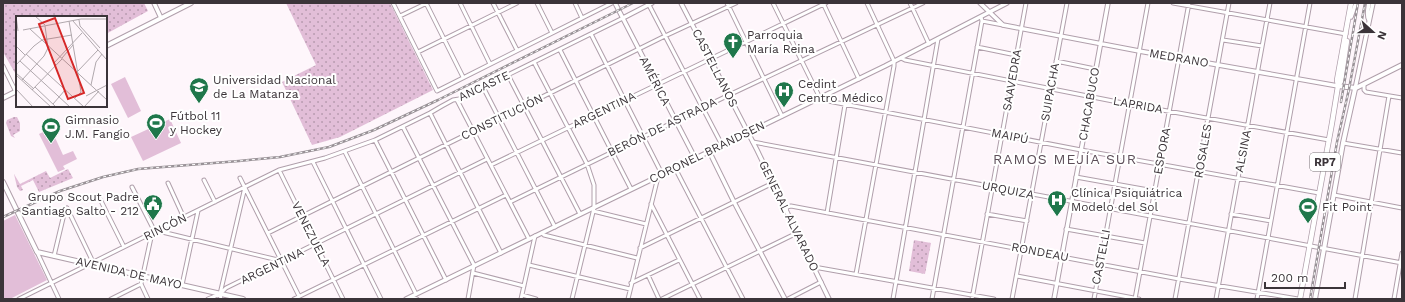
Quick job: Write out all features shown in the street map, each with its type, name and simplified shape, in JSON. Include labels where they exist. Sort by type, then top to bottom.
[{"type":"main road","points":[[107,45],[191,3]]},
{"type":"main road","name":"RP7","points":[[1299,299],[1354,3]]},
{"type":"main road","name":"RP7","points":[[1338,86],[1337,80],[1354,3]]},
{"type":"main road","points":[[1316,299],[1343,143],[1355,89],[1402,65]]},
{"type":"main road","name":"MEDRANO","points":[[1338,86],[1355,89]]},
{"type":"main road","points":[[3,98],[16,91]]},
{"type":"main road","points":[[3,182],[5,190],[37,252]]},
{"type":"main road","name":"AVENIDA DE MAYO","points":[[37,252],[91,263],[244,299]]},
{"type":"street","points":[[154,3],[161,18]]},
{"type":"street","points":[[393,3],[437,91],[614,3]]},
{"type":"street","points":[[400,16],[426,3],[463,77]]},
{"type":"street","points":[[460,3],[490,64]]},
{"type":"street","points":[[493,3],[517,50]]},
{"type":"street","points":[[418,52],[517,3]]},
{"type":"street","points":[[537,3],[552,33]]},
{"type":"street","points":[[575,3],[582,18]]},
{"type":"street","name":"AMÉRICA","points":[[614,3],[694,158]]},
{"type":"street","name":"CASTELLANOS","points":[[681,3],[711,58],[748,132]]},
{"type":"street","name":"CONSTITUCIÓN","points":[[268,233],[728,5],[736,3]]},
{"type":"street","points":[[773,3],[820,98]]},
{"type":"street","points":[[824,3],[859,79]]},
{"type":"street","name":"ARGENTINA","points":[[491,165],[824,3]]},
{"type":"street","points":[[856,274],[894,66],[894,61],[867,3]]},
{"type":"street","points":[[910,3],[929,44]]},
{"type":"street","name":"BERÓN DE ASTRADA","points":[[510,202],[764,78],[923,3]]},
{"type":"street","points":[[980,3],[1003,25]]},
{"type":"street","name":"CORONEL BRANDSEN","points":[[406,299],[859,79],[1007,3]]},
{"type":"street","name":"SAAVEDRA","points":[[972,297],[1026,3]]},
{"type":"street","name":"SUIPACHA","points":[[1012,299],[1067,3]]},
{"type":"street","name":"CHACABUCO","points":[[1054,299],[1108,3]]},
{"type":"street","name":"CASTELLI","points":[[1094,299],[1148,3]]},
{"type":"street","points":[[1174,3],[1189,4],[1228,13],[1346,34]]},
{"type":"street","name":"ROSALES","points":[[1176,299],[1229,3]]},
{"type":"street","name":"ALSINA","points":[[1216,299],[1270,3]]},
{"type":"street","points":[[1257,299],[1288,133],[1310,3]]},
{"type":"street","points":[[1351,17],[1355,9],[1354,3]]},
{"type":"street","points":[[1369,3],[1367,13],[1369,20]]},
{"type":"street","points":[[1355,89],[1373,3]]},
{"type":"street","points":[[650,4],[722,145]]},
{"type":"street","name":"ANCASTE","points":[[313,162],[345,152],[403,127],[453,100],[457,100],[560,50],[650,4]]},
{"type":"street","name":"ESPORA","points":[[1135,299],[1189,4]]},
{"type":"street","points":[[728,5],[782,116]]},
{"type":"street","points":[[932,299],[973,73],[982,21],[981,16]]},
{"type":"street","name":"MEDRANO","points":[[982,21],[1218,66],[1338,86]]},
{"type":"street","points":[[591,34],[662,174]]},
{"type":"street","points":[[893,299],[938,39]]},
{"type":"street","points":[[1223,40],[1262,46]]},
{"type":"street","points":[[977,47],[1016,55]]},
{"type":"street","points":[[560,50],[631,189]]},
{"type":"street","name":"LAPRIDA","points":[[901,58],[934,66],[1130,104],[1329,140]]},
{"type":"street","points":[[1056,61],[1095,69]]},
{"type":"street","points":[[534,62],[587,164],[594,185],[594,209],[572,299]]},
{"type":"street","points":[[3,66],[16,91]]},
{"type":"street","points":[[508,75],[580,214]]},
{"type":"street","points":[[1364,85],[1364,90],[1366,92],[1402,98]]},
{"type":"street","points":[[483,87],[554,227]]},
{"type":"street","points":[[1355,299],[1390,96]]},
{"type":"street","name":"MAIPÚ","points":[[820,98],[845,105],[1081,150],[1319,193]]},
{"type":"street","points":[[457,100],[529,240]]},
{"type":"street","points":[[827,213],[845,105]]},
{"type":"street","points":[[430,113],[501,252]]},
{"type":"street","points":[[403,127],[474,265],[468,299]]},
{"type":"street","name":"GENERAL ALVARADO","points":[[748,132],[830,299]]},
{"type":"street","points":[[375,140],[446,280]]},
{"type":"street","name":"URQUIZA","points":[[753,142],[1110,210],[1401,263]]},
{"type":"street","points":[[1343,143],[1402,153]]},
{"type":"street","points":[[710,151],[734,202],[786,299],[821,282]]},
{"type":"street","points":[[345,152],[416,294]]},
{"type":"street","name":"ARGENTINA","points":[[208,299],[220,294],[226,288],[487,159]]},
{"type":"street","points":[[313,162],[381,299]]},
{"type":"street","name":"RINCÓN","points":[[19,299],[279,170],[313,162]]},
{"type":"street","points":[[675,168],[743,299]]},
{"type":"street","name":"VENEZUELA","points":[[279,170],[343,299]]},
{"type":"street","points":[[628,299],[656,177]]},
{"type":"street","points":[[1076,177],[1154,191]]},
{"type":"street","points":[[240,178],[299,296]]},
{"type":"street","points":[[204,180],[215,202]]},
{"type":"street","points":[[168,183],[184,218]]},
{"type":"street","points":[[640,248],[772,183]]},
{"type":"street","points":[[132,187],[155,232],[141,284],[148,299]]},
{"type":"street","points":[[221,299],[220,294],[245,187]]},
{"type":"street","points":[[98,195],[124,247]]},
{"type":"street","points":[[294,299],[506,195]]},
{"type":"street","points":[[1334,196],[1402,208]]},
{"type":"street","points":[[650,204],[700,299]]},
{"type":"street","name":"RONDEAU","points":[[786,211],[788,207],[791,206],[1100,264],[1299,299]]},
{"type":"street","points":[[54,256],[65,210],[67,208],[91,263]]},
{"type":"street","points":[[594,209],[646,224]]},
{"type":"street","points":[[182,285],[198,211]]},
{"type":"street","points":[[988,214],[1027,221]]},
{"type":"street","points":[[1232,214],[1272,221]]},
{"type":"street","points":[[1066,229],[1145,244]]},
{"type":"street","points":[[155,232],[192,239],[282,261]]},
{"type":"street","points":[[542,233],[544,235],[638,258]]},
{"type":"street","points":[[648,275],[661,299],[797,233]]},
{"type":"street","points":[[535,236],[521,297],[536,299]]},
{"type":"street","points":[[37,252],[59,299]]},
{"type":"street","points":[[1394,299],[1402,253]]},
{"type":"street","points":[[631,283],[679,260]]},
{"type":"street","points":[[529,265],[630,289]]},
{"type":"street","points":[[814,267],[934,288],[972,297],[994,299]]},
{"type":"street","points":[[473,273],[524,286]]},
{"type":"street","points":[[1017,276],[1139,299]]},
{"type":"street","points":[[111,299],[141,284]]},
{"type":"street","points":[[411,297],[417,299]]},
{"type":"shaded area","points":[[4,3],[144,3],[148,11],[107,33],[107,16],[16,16],[16,72],[3,52]]},
{"type":"shaded area","points":[[286,3],[390,3],[433,90],[340,137],[312,145],[282,82],[316,65]]},
{"type":"shaded area","points":[[125,77],[141,111],[128,118],[111,84]]},
{"type":"shaded area","points":[[17,117],[20,123],[20,131],[13,135],[15,138],[11,136],[6,123],[7,120]]},
{"type":"shaded area","name":"Fútbol 11 y Hockey","points":[[170,119],[181,143],[143,161],[131,137]]},
{"type":"shaded area","name":"Gimnasio J.M. Fangio","points":[[47,130],[49,133],[52,131],[63,155],[73,151],[77,159],[63,166],[65,169],[58,172],[39,134]]},
{"type":"shaded area","points":[[68,169],[73,178],[39,192],[33,180],[21,186],[23,190],[20,191],[17,187],[14,174],[20,184],[46,171],[50,178]]},
{"type":"shaded area","points":[[15,215],[47,280],[10,299],[3,299],[3,221]]},
{"type":"shaded area","points":[[914,240],[931,243],[925,274],[909,271]]},
{"type":"railway","points":[[3,217],[60,191],[103,177],[138,169],[280,157],[329,147],[374,130],[438,100],[633,3]]},
{"type":"railway","points":[[1341,102],[1358,3]]},
{"type":"railway","points":[[1310,299],[1337,142],[1349,89],[1365,3]]},
{"type":"place","name":"Parroquia María Reina","points":[[733,59]]},
{"type":"place","name":"Universidad Nacional de La Matanza","points":[[199,104]]},
{"type":"place","name":"Cedint Centro Médico","points":[[784,108]]},
{"type":"place","name":"Fútbol 11 y Hockey","points":[[156,140]]},
{"type":"place","name":"Gimnasio J.M. Fangio","points":[[51,144]]},
{"type":"place","name":"Clínica Psiquiátrica Modelo del Sol","points":[[1057,217]]},
{"type":"place","name":"Grupo Scout Padre Santiago Salto - 212","points":[[153,221]]},
{"type":"place","name":"Fit Point","points":[[1308,224]]},
{"type":"district","name":"RAMOS MEJÍA SUR","points":[[1065,159]]}]
